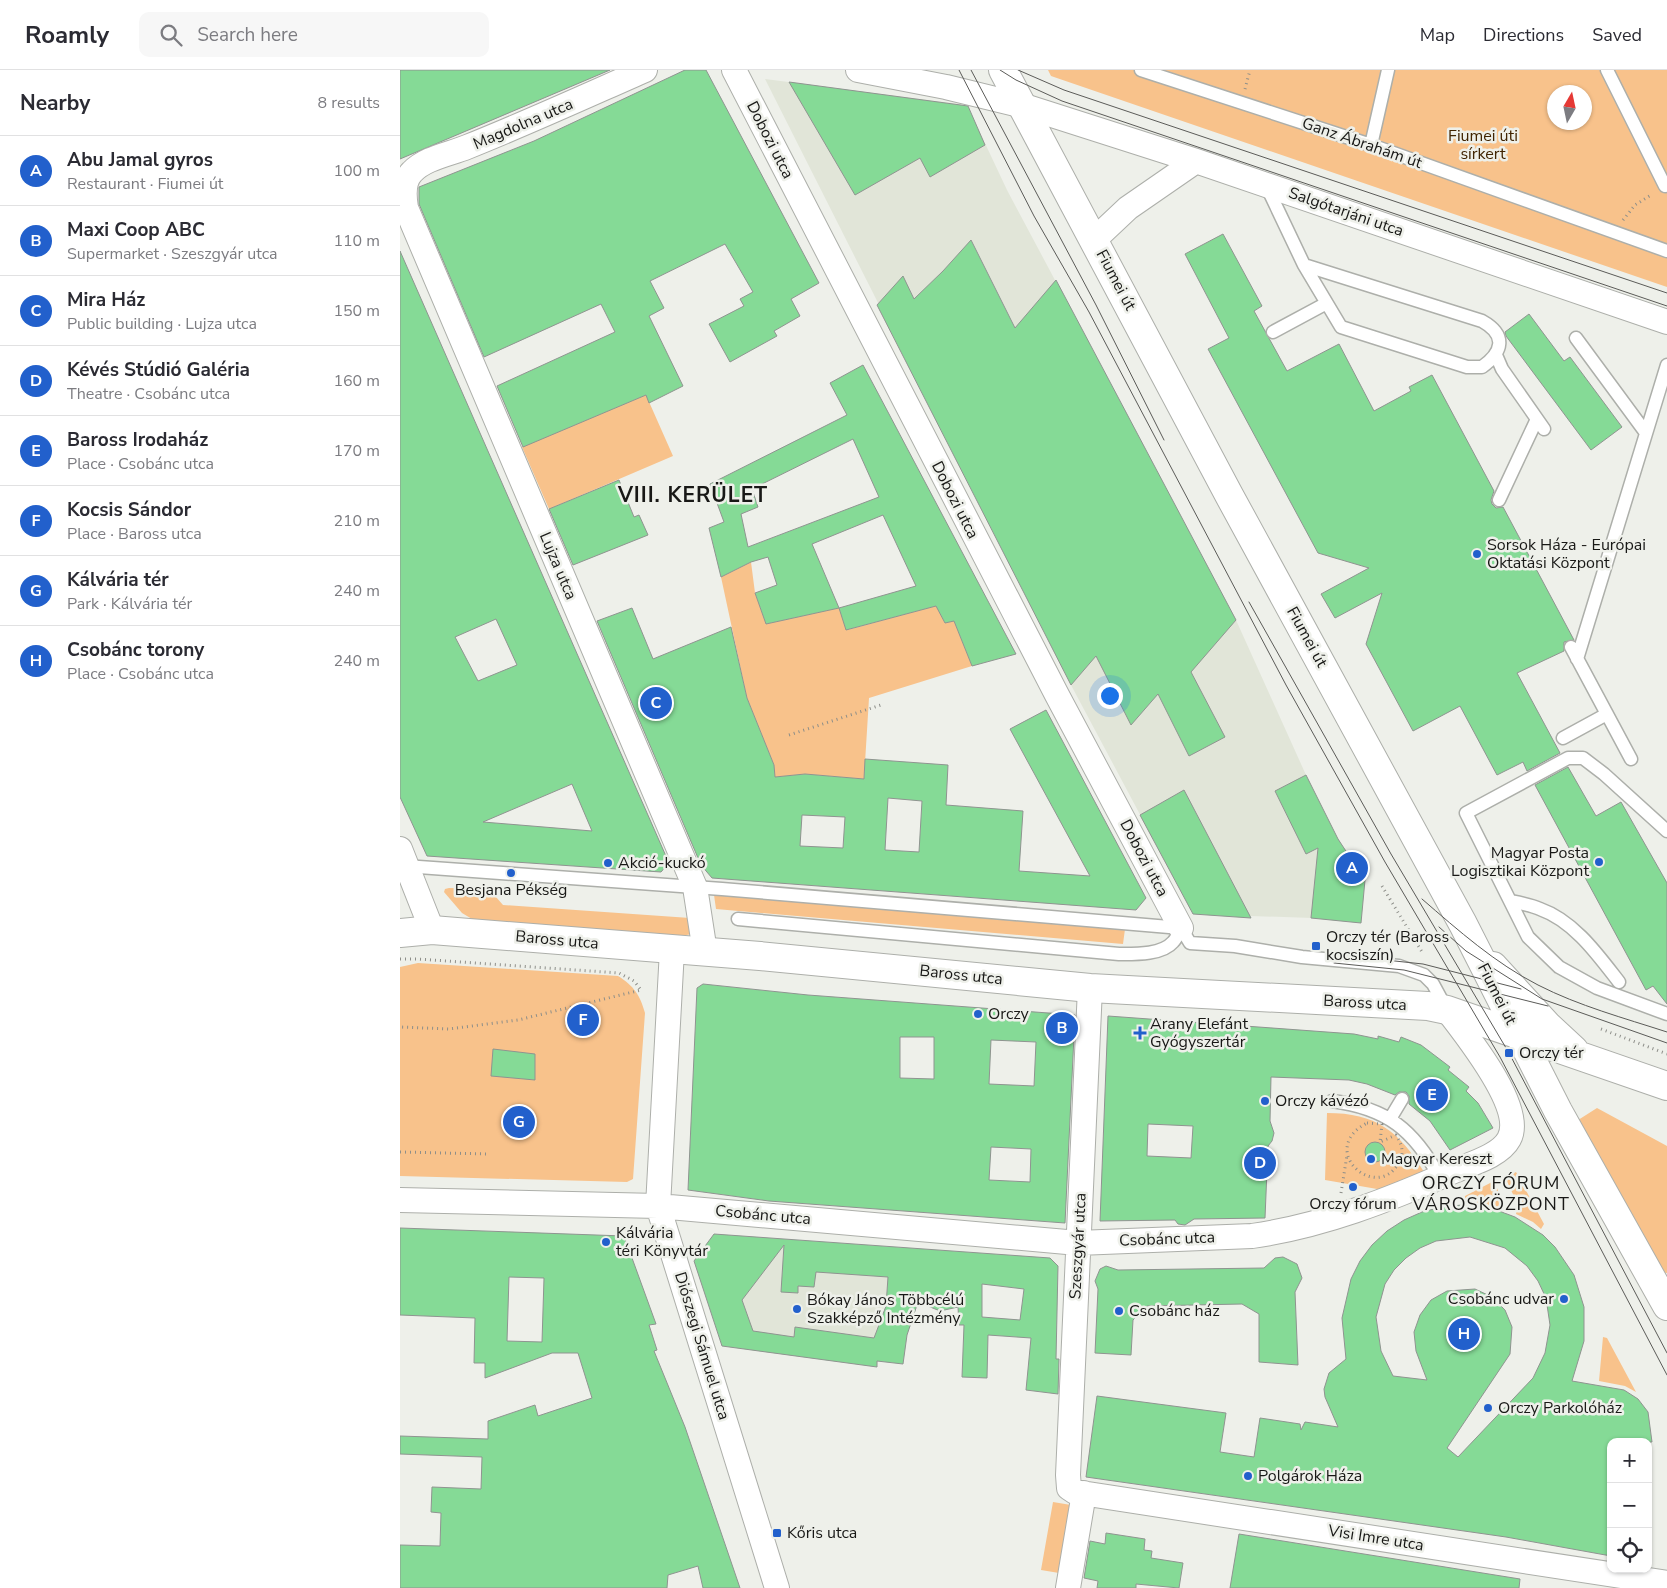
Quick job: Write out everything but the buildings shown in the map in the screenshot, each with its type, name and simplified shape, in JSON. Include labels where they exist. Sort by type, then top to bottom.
[{"type":"street","name":"Magdolna utca","points":[[406,183],[411,173],[421,164],[466,148],[645,70]]},
{"type":"street","name":"Dobozi utca","points":[[734,70],[1052,687],[1181,928]]},
{"type":"street","points":[[858,70],[954,88],[1024,106]]},
{"type":"street","name":"Fiumei út","points":[[1003,70],[1024,106],[1229,495],[1463,924],[1518,1035]]},
{"type":"street","name":"Salgótarjáni utca","points":[[1024,106],[1196,161],[1667,322]]},
{"type":"street","name":"Fiumei út","points":[[1094,240],[1128,208],[1196,161]]},
{"type":"street","name":"Lujza utca","points":[[406,183],[404,196],[406,208],[695,887],[705,952]]},
{"type":"street","points":[[402,861],[432,930]]},
{"type":"street","points":[[1463,924],[1497,971],[1547,1025],[1583,1058]]},
{"type":"street","name":"Baross utca","points":[[400,932],[432,930],[705,952],[1090,988],[1428,1006],[1447,1010],[1518,1035]]},
{"type":"street","name":"Diószegi Sámuel utca","points":[[672,950],[658,1206],[777,1588]]},
{"type":"street","name":"Szeszgyár utca","points":[[1084,1493],[1069,1488],[1068,1475],[1090,988]]},
{"type":"street","name":"Csobánc utca","points":[[400,1200],[658,1206],[1078,1243],[1252,1236],[1279,1232],[1339,1216],[1440,1178],[1497,1151],[1509,1139],[1511,1122],[1508,1103],[1481,1055],[1447,1010]]},
{"type":"street","points":[[1518,1035],[1667,1086]]},
{"type":"street","points":[[1518,1035],[1667,1306]]},
{"type":"street","points":[[1068,1588],[1084,1493]]},
{"type":"street","name":"Visi Imre utca","points":[[1084,1493],[1667,1583]]},
{"type":"lane","name":"Ganz Ábrahám út","points":[[1141,70],[1371,145],[1667,251]]},
{"type":"lane","points":[[1371,145],[1388,70]]},
{"type":"lane","points":[[1607,70],[1665,186]]},
{"type":"lane","points":[[1266,185],[1304,265],[1340,327],[1467,367],[1482,367],[1496,355],[1499,346],[1499,335],[1491,326],[1482,321],[1304,265]]},
{"type":"lane","points":[[1273,332],[1325,304]]},
{"type":"lane","points":[[1576,338],[1646,433]]},
{"type":"lane","points":[[1496,355],[1502,369],[1541,424],[1499,500]]},
{"type":"lane","points":[[1577,660],[1667,365]]},
{"type":"lane","points":[[1571,647],[1631,759]]},
{"type":"lane","points":[[1563,738],[1607,714]]},
{"type":"lane","points":[[1667,831],[1604,774],[1583,758],[1568,758],[1466,813],[1528,937],[1559,967],[1597,988],[1667,1014]]},
{"type":"lane","points":[[402,861],[607,883],[695,887],[1181,928]]},
{"type":"lane","points":[[1510,901],[1541,909],[1570,926],[1619,982]]},
{"type":"lane","points":[[738,919],[1119,954],[1138,953],[1168,946],[1173,942],[1181,928]]},
{"type":"lane","points":[[1181,928],[1190,943],[1235,946],[1302,957],[1388,964],[1409,969],[1424,975],[1433,984],[1447,1010]]},
{"type":"lane","points":[[1390,1119],[1402,1099]]},
{"type":"lane","points":[[1332,1101],[1372,1110],[1390,1119],[1407,1131],[1420,1146],[1440,1178]]},
{"type":"path","points":[[1614,232],[1635,205],[1665,186]]},
{"type":"path","points":[[789,735],[881,705]]},
{"type":"path","points":[[1382,886],[1422,952]]},
{"type":"path","points":[[400,959],[619,973],[634,981],[641,990],[518,1020],[449,1030],[400,1028]]},
{"type":"path","points":[[1602,1029],[1667,1054]]},
{"type":"path","points":[[1339,1216],[1344,1163],[1351,1135],[1358,1128],[1367,1124],[1382,1124],[1380,1142],[1396,1135],[1402,1145],[1402,1155],[1398,1165],[1391,1172],[1381,1177],[1360,1174],[1353,1167],[1347,1154]]},
{"type":"path","points":[[400,1152],[488,1154]]},
{"type":"shaded area","points":[[765,79],[967,105],[1007,190],[1236,620],[1306,775],[1338,839],[1365,880],[1361,923],[1312,918],[1193,914],[1071,685]]},
{"type":"shaded area","name":"Bókay János Többcélú Szakképző Intézmény","points":[[714,1234],[890,1247],[887,1299],[876,1330],[873,1349],[879,1350],[877,1367],[722,1346]]},
{"type":"green space","name":"Fiumei úti sírkert","points":[[1048,70],[1667,70],[1667,287],[1051,76]]},
{"type":"green space","points":[[646,395],[673,456],[549,509],[522,447]]},
{"type":"green space","points":[[751,562],[755,593],[766,624],[839,608],[847,630],[936,606],[945,623],[954,621],[972,666],[869,698],[864,779],[805,774],[775,777],[774,765],[747,698],[721,577]]},
{"type":"green space","points":[[445,889],[489,889],[503,905],[690,918],[693,934],[680,936],[472,919],[462,913],[444,892]]},
{"type":"green space","points":[[714,895],[1125,929],[1123,944],[716,909]]},
{"type":"green space","points":[[418,963],[618,976],[632,987],[641,1001],[645,1013],[633,1179],[627,1182],[400,1176],[400,967]]},
{"type":"green space","points":[[1597,1108],[1667,1146],[1667,1273],[1659,1272],[1575,1122]]},
{"type":"green space","points":[[1327,1113],[1359,1116],[1384,1127],[1405,1145],[1424,1172],[1383,1190],[1325,1180]]},
{"type":"green space","points":[[1516,1172],[1544,1224],[1541,1229],[1533,1222],[1516,1214],[1518,1205],[1505,1177]]},
{"type":"green space","points":[[1494,1181],[1499,1193],[1499,1207],[1464,1203],[1465,1196]]},
{"type":"green space","points":[[1603,1337],[1607,1338],[1636,1392],[1625,1386],[1599,1381]]},
{"type":"green space","points":[[1053,1502],[1077,1506],[1065,1574],[1041,1570]]},
{"type":"tram line","points":[[959,70],[1034,216],[1089,312],[1286,685],[1385,862],[1500,1057],[1667,1375]]},
{"type":"tram line","points":[[971,70],[1096,305],[1164,440]]},
{"type":"tram line","points":[[1000,70],[1016,80],[1062,101],[1667,306]]},
{"type":"tram line","points":[[1018,70],[1064,90],[1667,293]]},
{"type":"tram line","points":[[1249,602],[1391,854],[1509,1053],[1667,1353]]},
{"type":"tram line","points":[[1422,899],[1492,957],[1538,985],[1585,1005],[1667,1032]]},
{"type":"tram line","points":[[1439,927],[1466,951],[1542,999],[1667,1043]]},
{"type":"tram line","points":[[1348,956],[1423,964],[1521,989]]},
{"type":"tram line","points":[[1334,963],[1404,970],[1548,1006]]},
{"type":"place","name":"Sorsok Háza - Európai Oktatási Központ","points":[[1477,554]]},
{"type":"place","name":"Mira Ház","points":[[656,703]]},
{"type":"place","name":"Magyar Posta Logisztikai Központ","points":[[1599,862]]},
{"type":"place","name":"Akció-kuckó","points":[[608,863]]},
{"type":"place","name":"Abu Jamal gyros","points":[[1352,868]]},
{"type":"place","name":"Besjana Pékség","points":[[511,873]]},
{"type":"place","name":"Orczy tér (Baross kocsiszín)","points":[[1316,946]]},
{"type":"place","name":"Orczy","points":[[978,1014]]},
{"type":"place","name":"Kocsis Sándor","points":[[583,1020]]},
{"type":"place","name":"Maxi Coop ABC","points":[[1062,1028]]},
{"type":"place","name":"Arany Elefánt Gyógyszertár","points":[[1140,1033]]},
{"type":"place","name":"Orczy tér","points":[[1509,1053]]},
{"type":"place","name":"Baross Irodaház","points":[[1432,1095]]},
{"type":"place","name":"Orczy kávézó","points":[[1265,1101]]},
{"type":"place","name":"Kálvária tér","points":[[519,1122]]},
{"type":"place","name":"Magyar Kereszt","points":[[1371,1159]]},
{"type":"place","name":"Kévés Stúdió Galéria","points":[[1260,1163]]},
{"type":"place","name":"Orczy fórum","points":[[1353,1187]]},
{"type":"place","name":"Kálvária téri Könyvtár","points":[[606,1242]]},
{"type":"place","name":"Csobánc udvar","points":[[1564,1299]]},
{"type":"place","name":"Bókay János Többcélú Szakképző Intézmény","points":[[797,1309]]},
{"type":"place","name":"Csobánc ház","points":[[1119,1311]]},
{"type":"place","name":"Csobánc torony","points":[[1464,1334]]},
{"type":"place","name":"Orczy Parkolóház","points":[[1488,1408]]},
{"type":"place","name":"Polgárok Háza","points":[[1248,1476]]},
{"type":"place","name":"Kőris utca","points":[[777,1533]]},
{"type":"district","name":"VIII. KERÜLET","points":[[693,495]]},
{"type":"district","name":"ORCZY FÓRUM VÁROSKÖZPONT","points":[[1491,1193]]}]
